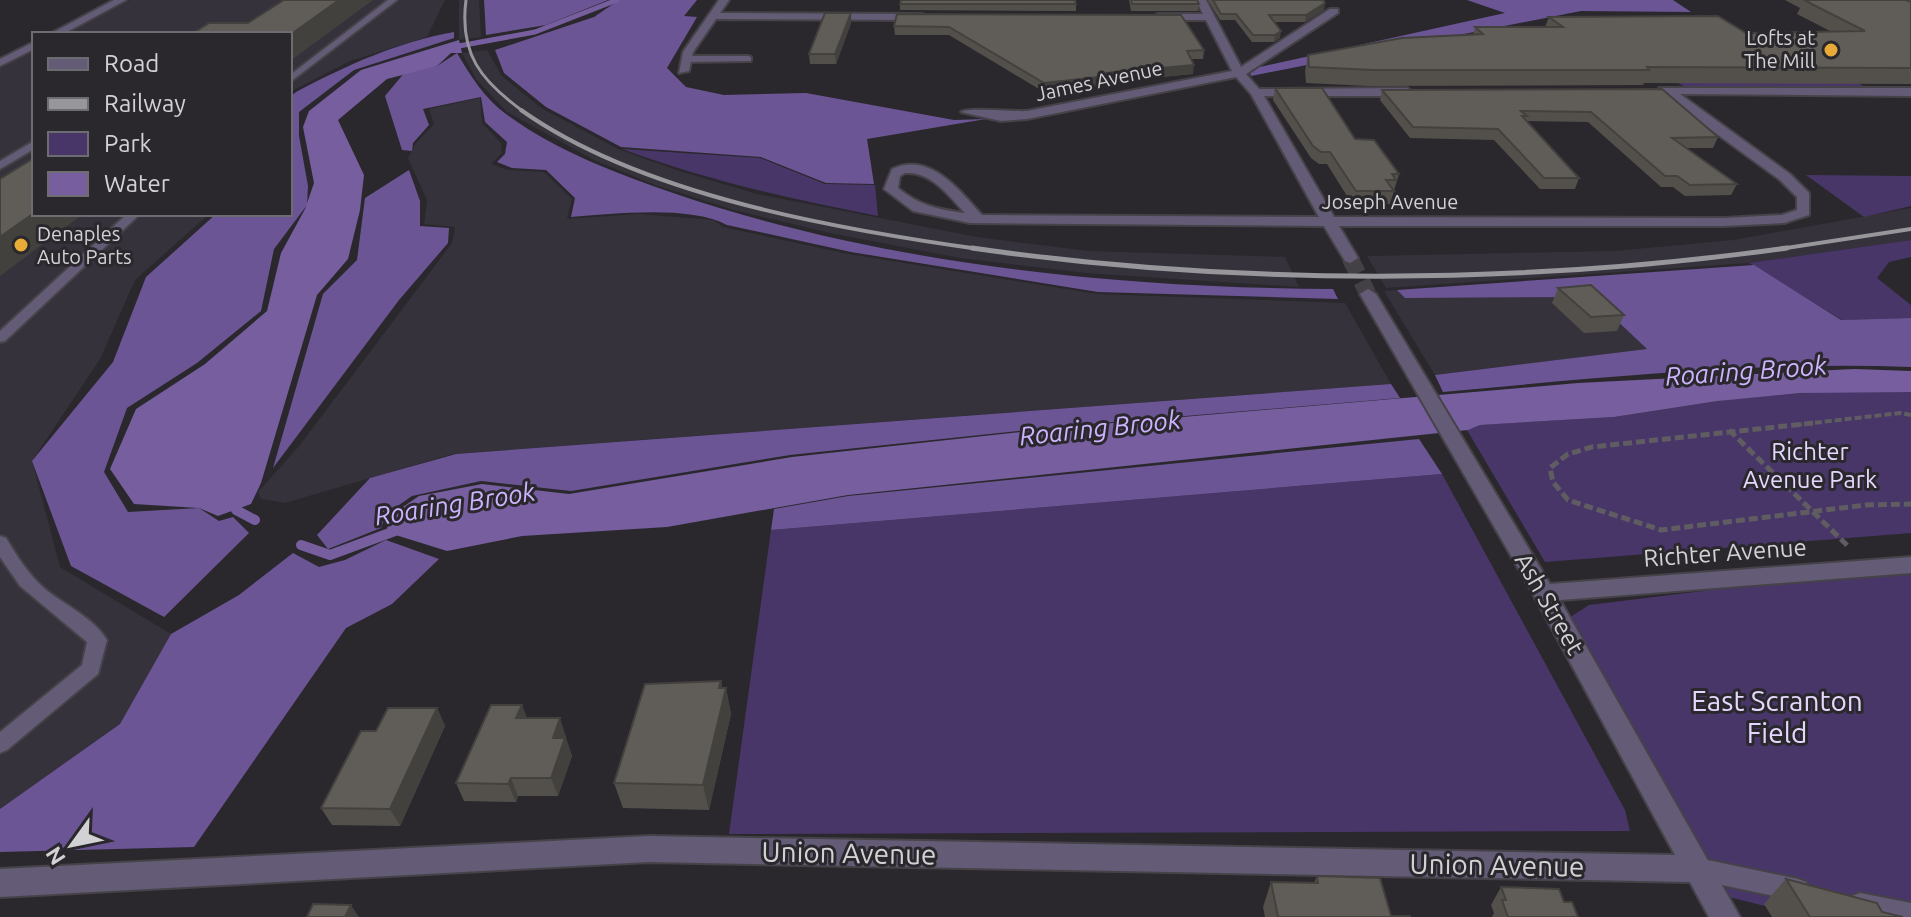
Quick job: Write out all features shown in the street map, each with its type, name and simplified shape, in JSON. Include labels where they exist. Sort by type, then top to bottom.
[{"type":"street","points":[[59,32],[121,0]]},
{"type":"street","points":[[685,65],[711,16],[724,0]]},
{"type":"street","points":[[1201,0],[1239,73],[1256,93],[1350,258]]},
{"type":"street","points":[[1239,73],[1334,11]]},
{"type":"street","points":[[711,16],[931,17]]},
{"type":"street","points":[[1148,17],[1210,17]]},
{"type":"street","points":[[0,63],[32,46]]},
{"type":"street","name":"James Avenue","points":[[967,112],[1027,115],[1239,73]]},
{"type":"street","points":[[1651,90],[1911,92]]},
{"type":"street","name":"Joseph Avenue","points":[[976,217],[928,170],[913,167],[897,171],[892,177],[891,189],[902,201],[942,215],[976,217],[1128,224],[1724,222],[1784,219],[1804,212],[1804,196],[1785,177],[1667,90]]},
{"type":"street","points":[[1256,93],[1414,92]]},
{"type":"street","name":"Ash Street","points":[[1368,294],[1544,593],[1725,917]]},
{"type":"street","name":"Richter Avenue","points":[[1544,593],[1911,565]]},
{"type":"street","name":"Union Avenue","points":[[0,883],[649,849],[1698,869]]},
{"type":"lane","points":[[292,77],[393,0]]},
{"type":"lane","points":[[685,65],[748,59]]},
{"type":"lane","points":[[0,166],[32,145]]},
{"type":"lane","points":[[0,338],[132,216]]},
{"type":"lane","points":[[0,543],[12,565],[37,592],[79,620],[97,640],[91,669],[0,744]]},
{"type":"lane","points":[[1698,869],[1911,915]]},
{"type":"path","points":[[1911,415],[1900,413],[1729,430],[1592,447],[1568,454],[1550,468],[1553,482],[1568,500],[1587,509],[1661,530],[1812,511],[1911,504]]},
{"type":"path","points":[[1729,430],[1871,568]]},
{"type":"shaded area","points":[[130,0],[445,0],[427,37],[350,61],[292,91],[292,32],[69,32]]},
{"type":"shaded area","points":[[459,0],[479,0],[481,37],[459,40]]},
{"type":"shaded area","points":[[484,0],[608,0],[546,25],[486,35]]},
{"type":"shaded area","points":[[619,0],[697,0],[684,16],[697,17],[667,68],[686,87],[724,95],[806,93],[954,120],[986,119],[867,139],[874,184],[826,183],[761,157],[621,147],[546,107],[504,73],[495,50],[594,17]]},
{"type":"shaded area","points":[[1467,0],[1673,0],[1691,12],[1581,11],[1251,76],[1249,70],[1260,67],[1505,13]]},
{"type":"shaded area","points":[[454,32],[454,38],[354,70],[299,112],[299,136],[308,186],[307,205],[274,249],[261,311],[197,363],[127,408],[104,472],[128,512],[199,508],[219,521],[233,517],[249,533],[164,617],[71,566],[32,461],[113,362],[146,277],[214,216],[292,216],[292,95],[334,73],[413,42]]},
{"type":"shaded area","points":[[487,50],[501,75],[541,108],[618,149],[757,194],[977,237],[1089,251],[1285,257],[1299,287],[1086,273],[960,258],[830,233],[734,210],[655,185],[594,160],[507,112],[476,79],[462,53]]},
{"type":"shaded area","points":[[32,51],[32,216],[207,216],[135,280],[100,359],[32,461],[60,567],[171,634],[120,724],[0,809],[0,68]]},
{"type":"shaded area","points":[[457,53],[491,101],[546,139],[632,178],[754,218],[917,255],[1000,267],[1168,284],[1333,289],[1338,299],[1098,292],[851,252],[693,215],[651,212],[571,217],[575,198],[546,170],[512,168],[497,162],[505,154],[507,142],[485,122],[481,97],[423,109],[429,125],[413,143],[412,151],[402,150],[385,96],[405,72],[437,66]]},
{"type":"shaded area","points":[[480,98],[482,123],[501,143],[502,153],[491,164],[508,170],[544,172],[572,199],[567,219],[639,214],[713,220],[723,227],[848,254],[1097,294],[1345,303],[1391,384],[452,454],[285,503],[261,499],[258,492],[300,445],[452,243],[455,227],[424,224],[427,200],[408,158],[416,143],[434,124],[429,109]]},
{"type":"shaded area","points":[[409,170],[420,201],[420,226],[449,228],[448,243],[399,300],[273,468],[323,294],[357,260],[365,198]]},
{"type":"shaded area","points":[[1911,208],[1911,240],[1749,263],[1386,288],[1367,256],[1615,251],[1733,240]]},
{"type":"shaded area","points":[[1754,265],[1841,320],[1911,318],[1911,367],[1736,369],[1443,392],[1435,375],[1647,349],[1592,297],[1405,298],[1397,290]]},
{"type":"shaded area","points":[[1397,290],[1405,298],[1593,297],[1647,349],[1435,375],[1384,291]]},
{"type":"shaded area","points":[[1391,384],[1400,398],[1066,426],[790,455],[571,491],[481,481],[412,496],[386,514],[381,528],[328,549],[317,535],[370,478],[456,454]]},
{"type":"shaded area","points":[[1419,439],[1442,474],[771,530],[774,509],[848,496]]},
{"type":"shaded area","points":[[386,540],[439,559],[392,604],[346,628],[194,847],[0,852],[0,809],[120,724],[171,634],[239,595],[293,553],[319,567],[345,560]]},
{"type":"green space","points":[[1668,78],[1858,83],[1865,87],[1684,86]]},
{"type":"green space","points":[[622,149],[760,158],[825,184],[875,185],[878,216],[748,188]]},
{"type":"green space","points":[[1806,175],[1911,176],[1911,206],[1864,217]]},
{"type":"green space","points":[[1911,240],[1911,257],[1889,262],[1877,278],[1911,305],[1911,318],[1842,320],[1749,263]]},
{"type":"green space","name":"Richter Avenue Park","points":[[1830,391],[1911,392],[1911,533],[1545,562],[1467,430],[1480,425],[1614,417],[1732,399]]},
{"type":"green space","points":[[1442,474],[1625,810],[1630,831],[729,834],[771,530]]},
{"type":"green space","name":"East Scranton Field","points":[[1881,569],[1911,570],[1911,917],[1809,917],[1729,897],[1564,621],[1589,605]]},
{"type":"water","points":[[459,40],[462,53],[451,53],[437,66],[387,79],[338,120],[364,175],[360,210],[348,259],[317,295],[261,483],[251,504],[218,516],[199,508],[134,504],[110,469],[136,409],[205,364],[267,311],[281,253],[305,209],[314,183],[303,127],[309,111],[361,70]]},
{"type":"water","points":[[1854,369],[1911,371],[1911,392],[1801,393],[1718,401],[1614,417],[1480,425],[1468,430],[848,495],[667,527],[522,536],[447,551],[386,532],[391,515],[419,496],[482,484],[569,494],[792,457],[1067,427],[1578,383]]},
{"type":"building","points":[[284,0],[339,0],[292,34],[195,32],[209,23],[248,23]]},
{"type":"building","points":[[901,0],[1075,0],[1076,4],[900,4]]},
{"type":"building","points":[[1131,0],[1197,0],[1199,4],[1132,4]]},
{"type":"building","points":[[1213,0],[1323,0],[1325,3],[1306,15],[1269,15],[1281,31],[1275,35],[1253,35],[1236,14],[1221,14]]},
{"type":"building","points":[[1804,0],[1911,2],[1911,68],[1373,70],[1309,67],[1308,55],[1402,38],[1483,34],[1475,27],[1563,27],[1549,17],[1718,16],[1746,33],[1865,31]]},
{"type":"building","points":[[825,13],[851,13],[835,54],[809,54]]},
{"type":"building","points":[[897,14],[1181,15],[1204,50],[1187,51],[1194,65],[1107,73],[1108,76],[1044,83],[949,27],[894,26]]},
{"type":"building","points":[[1275,88],[1322,88],[1355,139],[1374,140],[1399,174],[1392,174],[1396,180],[1386,180],[1394,191],[1356,191],[1330,152],[1321,152],[1313,146]]},
{"type":"building","points":[[1662,89],[1718,137],[1672,138],[1737,184],[1690,185],[1677,176],[1665,176],[1591,112],[1521,111],[1527,116],[1522,116],[1579,178],[1544,178],[1498,129],[1413,127],[1382,90]]},
{"type":"building","points":[[32,159],[32,214],[0,237],[0,179]]},
{"type":"building","points":[[1591,285],[1624,315],[1591,317],[1558,288]]},
{"type":"building","points":[[721,681],[719,688],[726,688],[703,785],[614,783],[645,684]]},
{"type":"building","points":[[491,705],[522,705],[516,718],[560,718],[553,738],[565,738],[551,778],[511,778],[508,784],[456,783]]},
{"type":"building","points":[[388,708],[437,708],[390,809],[321,808],[361,731],[376,731]]},
{"type":"building","points":[[1317,876],[1380,878],[1391,916],[1410,917],[1278,917],[1271,882],[1318,883]]},
{"type":"building","points":[[1786,879],[1877,903],[1882,912],[1903,917],[1810,917]]},
{"type":"building","points":[[1501,887],[1559,889],[1564,902],[1572,902],[1578,917],[1508,917]]},
{"type":"building","points":[[313,904],[351,905],[345,917],[307,917]]},
{"type":"waterway","name":"Roaring Brook","points":[[448,48],[535,32],[617,0]]},
{"type":"waterway","name":"Roaring Brook","points":[[231,499],[236,510],[255,520]]},
{"type":"waterway","name":"Roaring Brook","points":[[301,545],[330,555],[395,531]]},
{"type":"tunnel","points":[[1350,258],[1368,294]]},
{"type":"railway","points":[[466,0],[466,36],[476,65],[496,89],[523,111]]},
{"type":"railway","points":[[523,111],[570,140],[683,187],[807,220],[977,249]]},
{"type":"railway","points":[[1783,248],[1911,229]]},
{"type":"railway","points":[[972,248],[977,249]]},
{"type":"railway","points":[[977,249],[1174,269],[1380,276],[1585,269],[1783,248]]},
{"type":"railway","points":[[1773,250],[1783,248]]},
{"type":"railway","points":[[1783,248],[1787,248]]},
{"type":"railway","points":[[977,249],[986,250]]},
{"type":"place","name":"Lofts at The Mill","points":[[1831,50]]},
{"type":"place","name":"Denaples Auto Parts","points":[[21,245]]}]
